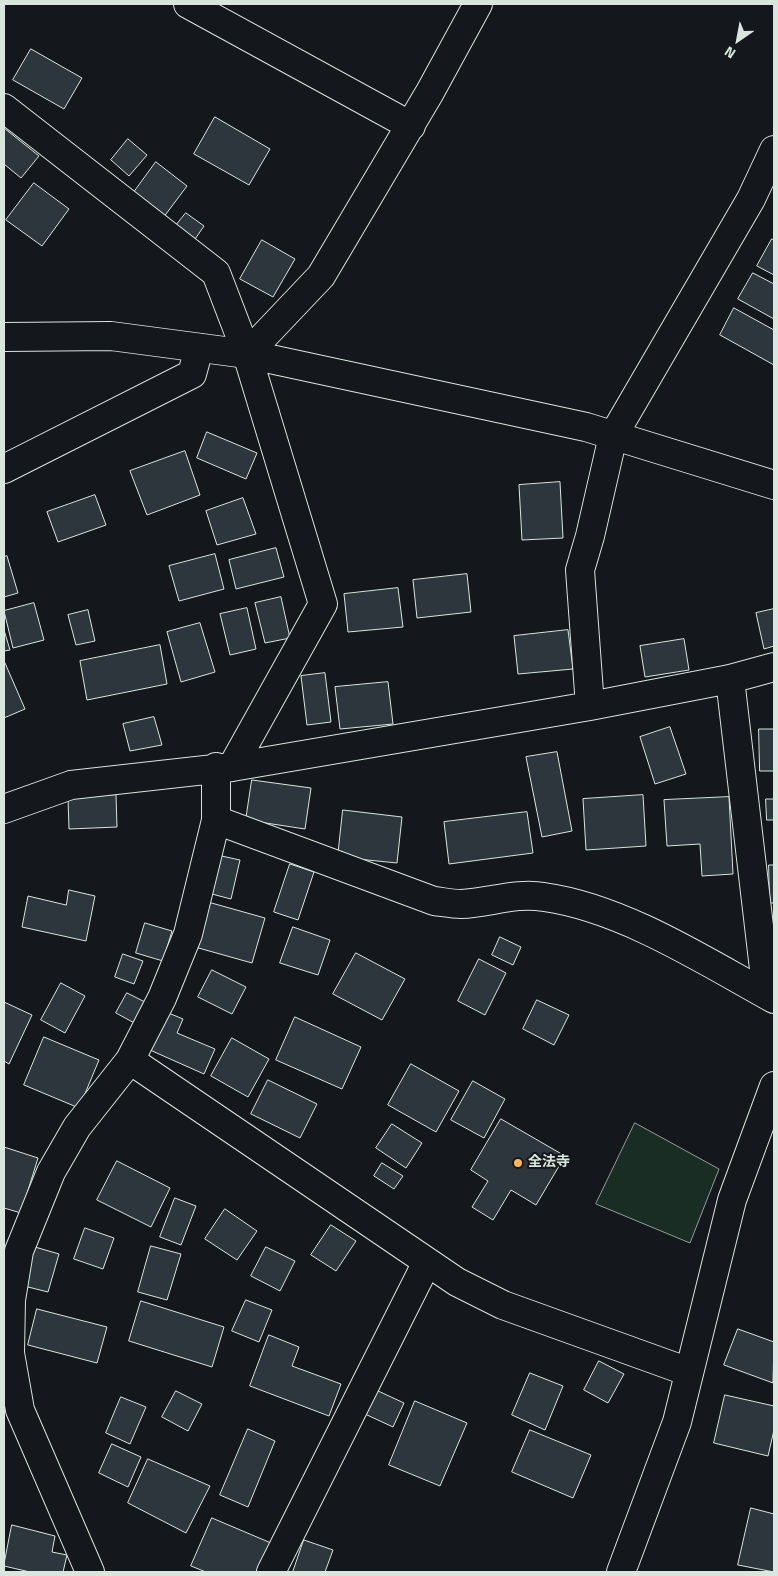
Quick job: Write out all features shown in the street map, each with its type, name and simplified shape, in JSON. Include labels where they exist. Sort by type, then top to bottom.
[{"type":"street","points":[[188,4],[411,126]]},
{"type":"street","points":[[247,354],[321,276],[411,126],[478,4]]},
{"type":"street","points":[[4,108],[216,273],[247,354],[323,604],[224,767],[216,820],[188,934],[162,998],[130,1060],[78,1127],[50,1172],[20,1251],[11,1300],[10,1353],[20,1410],[90,1572]]},
{"type":"street","points":[[590,706],[580,570],[590,536],[613,436],[751,199],[774,150]]},
{"type":"street","points":[[4,337],[111,336],[247,354],[586,428],[774,485]]},
{"type":"street","points":[[4,469],[192,374],[199,348]]},
{"type":"street","points":[[4,809],[72,785],[224,767],[590,706],[730,679],[774,666]]},
{"type":"street","points":[[730,679],[764,969],[774,986]]},
{"type":"street","points":[[216,820],[434,901],[461,904],[509,896],[544,896],[594,910],[651,932],[774,999]]},
{"type":"street","points":[[130,1060],[457,1282],[503,1305],[689,1372]]},
{"type":"street","points":[[621,1572],[677,1422],[732,1200],[774,1086]]},
{"type":"street","points":[[271,1572],[427,1262]]},
{"type":"green space","points":[[635,1123],[719,1169],[690,1243],[596,1204]]},
{"type":"building","points":[[31,49],[82,78],[64,109],[13,80]]},
{"type":"building","points":[[215,117],[270,149],[249,185],[194,154]]},
{"type":"building","points":[[4,128],[39,156],[21,178],[4,164]]},
{"type":"building","points":[[128,139],[147,155],[129,176],[111,160]]},
{"type":"building","points":[[156,162],[187,186],[163,218],[132,195]]},
{"type":"building","points":[[34,183],[69,209],[42,246],[6,220]]},
{"type":"building","points":[[186,213],[204,226],[193,242],[174,228]]},
{"type":"building","points":[[772,239],[774,240],[774,275],[757,266]]},
{"type":"building","points":[[262,240],[295,259],[273,297],[240,279]]},
{"type":"building","points":[[753,273],[774,284],[774,319],[738,299]]},
{"type":"building","points":[[734,308],[774,330],[774,365],[720,335]]},
{"type":"building","points":[[207,432],[257,453],[246,479],[197,458]]},
{"type":"building","points":[[185,451],[200,495],[147,515],[130,471]]},
{"type":"building","points":[[560,482],[563,538],[522,540],[519,485]]},
{"type":"building","points":[[95,495],[106,525],[58,542],[47,512]]},
{"type":"building","points":[[243,498],[256,534],[217,545],[206,511]]},
{"type":"building","points":[[276,548],[284,577],[236,589],[229,560]]},
{"type":"building","points":[[215,554],[224,589],[179,601],[169,566]]},
{"type":"building","points":[[7,556],[18,593],[4,597],[4,557]]},
{"type":"building","points":[[467,574],[471,612],[417,618],[413,580]]},
{"type":"building","points":[[398,588],[403,627],[348,632],[344,594]]},
{"type":"building","points":[[281,597],[290,638],[265,643],[255,603]]},
{"type":"building","points":[[34,603],[44,640],[13,648],[4,611]]},
{"type":"building","points":[[247,608],[256,649],[230,655],[220,614]]},
{"type":"building","points":[[774,609],[774,646],[764,649],[756,613]]},
{"type":"building","points":[[88,610],[95,641],[76,645],[68,615]]},
{"type":"building","points":[[200,623],[215,672],[181,682],[167,632]]},
{"type":"building","points":[[4,630],[10,650],[4,651]]},
{"type":"building","points":[[568,630],[573,669],[518,674],[514,636]]},
{"type":"building","points":[[684,639],[689,670],[645,677],[640,646]]},
{"type":"building","points":[[160,645],[167,684],[87,700],[80,661]]},
{"type":"building","points":[[4,664],[25,709],[4,718]]},
{"type":"building","points":[[325,673],[331,722],[307,725],[301,676]]},
{"type":"building","points":[[388,682],[393,724],[340,729],[335,687]]},
{"type":"building","points":[[154,717],[162,745],[130,751],[123,724]]},
{"type":"building","points":[[670,727],[686,774],[655,784],[640,737]]},
{"type":"building","points":[[759,729],[774,729],[774,771],[760,771]]},
{"type":"building","points":[[557,752],[572,831],[542,837],[526,757]]},
{"type":"building","points":[[252,780],[311,788],[305,829],[246,820]]},
{"type":"building","points":[[116,795],[117,827],[69,829],[68,798]]},
{"type":"building","points":[[643,795],[646,846],[586,850],[583,799]]},
{"type":"building","points":[[729,797],[733,874],[702,876],[700,844],[667,846],[664,800]]},
{"type":"building","points":[[766,799],[774,799],[774,820],[767,820]]},
{"type":"building","points":[[343,810],[402,817],[397,863],[338,857]]},
{"type":"building","points":[[527,812],[533,853],[449,864],[444,822]]},
{"type":"building","points":[[217,855],[240,860],[231,899],[208,893]]},
{"type":"building","points":[[290,864],[314,872],[298,920],[274,912]]},
{"type":"building","points":[[769,865],[774,865],[774,903],[770,903]]},
{"type":"building","points":[[69,890],[95,896],[86,941],[22,927],[28,896],[66,905]]},
{"type":"building","points":[[208,902],[265,918],[252,963],[195,947]]},
{"type":"building","points":[[145,923],[172,931],[163,961],[136,953]]},
{"type":"building","points":[[293,927],[330,940],[318,975],[280,963]]},
{"type":"building","points":[[500,937],[521,947],[513,965],[492,955]]},
{"type":"building","points":[[356,953],[405,979],[382,1020],[333,994]]},
{"type":"building","points":[[123,954],[143,961],[134,984],[115,977]]},
{"type":"building","points":[[479,959],[506,973],[485,1015],[458,1001]]},
{"type":"building","points":[[212,970],[246,987],[232,1014],[198,997]]},
{"type":"building","points":[[61,983],[85,996],[65,1033],[41,1020]]},
{"type":"building","points":[[127,993],[149,1004],[138,1025],[116,1013]]},
{"type":"building","points":[[537,1000],[569,1015],[554,1045],[523,1029]]},
{"type":"building","points":[[4,1002],[32,1015],[9,1064],[4,1061]]},
{"type":"building","points":[[166,1012],[183,1019],[177,1033],[215,1049],[204,1074],[150,1050]]},
{"type":"building","points":[[295,1017],[361,1047],[342,1089],[276,1060]]},
{"type":"building","points":[[44,1037],[99,1060],[79,1108],[24,1085]]},
{"type":"building","points":[[232,1038],[269,1059],[248,1097],[211,1076]]},
{"type":"building","points":[[411,1064],[459,1091],[436,1132],[388,1105]]},
{"type":"building","points":[[268,1080],[317,1104],[300,1138],[251,1114]]},
{"type":"building","points":[[473,1081],[505,1099],[484,1138],[451,1120]]},
{"type":"building","name":"全法寺","points":[[501,1119],[565,1156],[536,1205],[511,1190],[493,1220],[472,1207],[488,1181],[471,1170]]},
{"type":"building","points":[[392,1124],[422,1143],[406,1168],[376,1148]]},
{"type":"building","points":[[4,1147],[38,1158],[21,1213],[4,1208]]},
{"type":"building","points":[[117,1161],[170,1188],[151,1227],[97,1200]]},
{"type":"building","points":[[382,1163],[403,1176],[394,1189],[374,1176]]},
{"type":"building","points":[[175,1198],[196,1206],[181,1245],[160,1237]]},
{"type":"building","points":[[225,1209],[257,1231],[237,1260],[205,1239]]},
{"type":"building","points":[[331,1225],[356,1241],[336,1271],[311,1255]]},
{"type":"building","points":[[85,1228],[114,1238],[103,1269],[74,1259]]},
{"type":"building","points":[[151,1246],[181,1254],[167,1300],[138,1292]]},
{"type":"building","points":[[35,1247],[59,1254],[48,1292],[24,1286]]},
{"type":"building","points":[[266,1247],[295,1261],[280,1291],[251,1276]]},
{"type":"building","points":[[246,1300],[272,1310],[259,1342],[232,1331]]},
{"type":"building","points":[[141,1301],[224,1327],[212,1367],[129,1341]]},
{"type":"building","points":[[37,1309],[107,1327],[97,1363],[28,1345]]},
{"type":"building","points":[[738,1329],[774,1342],[773,1383],[724,1365]]},
{"type":"building","points":[[269,1335],[299,1347],[292,1366],[341,1384],[329,1416],[250,1386]]},
{"type":"building","points":[[599,1361],[624,1374],[608,1403],[584,1390]]},
{"type":"building","points":[[530,1373],[563,1386],[545,1430],[512,1415]]},
{"type":"building","points":[[376,1390],[404,1403],[393,1427],[365,1414]]},
{"type":"building","points":[[176,1391],[202,1404],[188,1431],[162,1417]]},
{"type":"building","points":[[725,1395],[774,1406],[774,1430],[768,1456],[714,1443]]},
{"type":"building","points":[[121,1397],[146,1407],[130,1444],[106,1433]]},
{"type":"building","points":[[415,1401],[467,1423],[440,1486],[389,1465]]},
{"type":"building","points":[[248,1429],[275,1441],[248,1507],[220,1495]]},
{"type":"building","points":[[530,1430],[591,1455],[573,1498],[512,1472]]},
{"type":"building","points":[[112,1444],[141,1457],[128,1487],[99,1473]]},
{"type":"building","points":[[148,1459],[210,1486],[186,1533],[128,1503]]},
{"type":"building","points":[[751,1508],[774,1514],[774,1572],[738,1565]]},
{"type":"building","points":[[212,1518],[271,1543],[258,1572],[206,1572],[191,1566]]},
{"type":"building","points":[[12,1525],[55,1536],[52,1552],[67,1555],[63,1572],[30,1572],[4,1566]]},
{"type":"building","points":[[304,1540],[333,1550],[325,1572],[293,1572]]},
{"type":"place","name":"全法寺","points":[[518,1163]]}]
